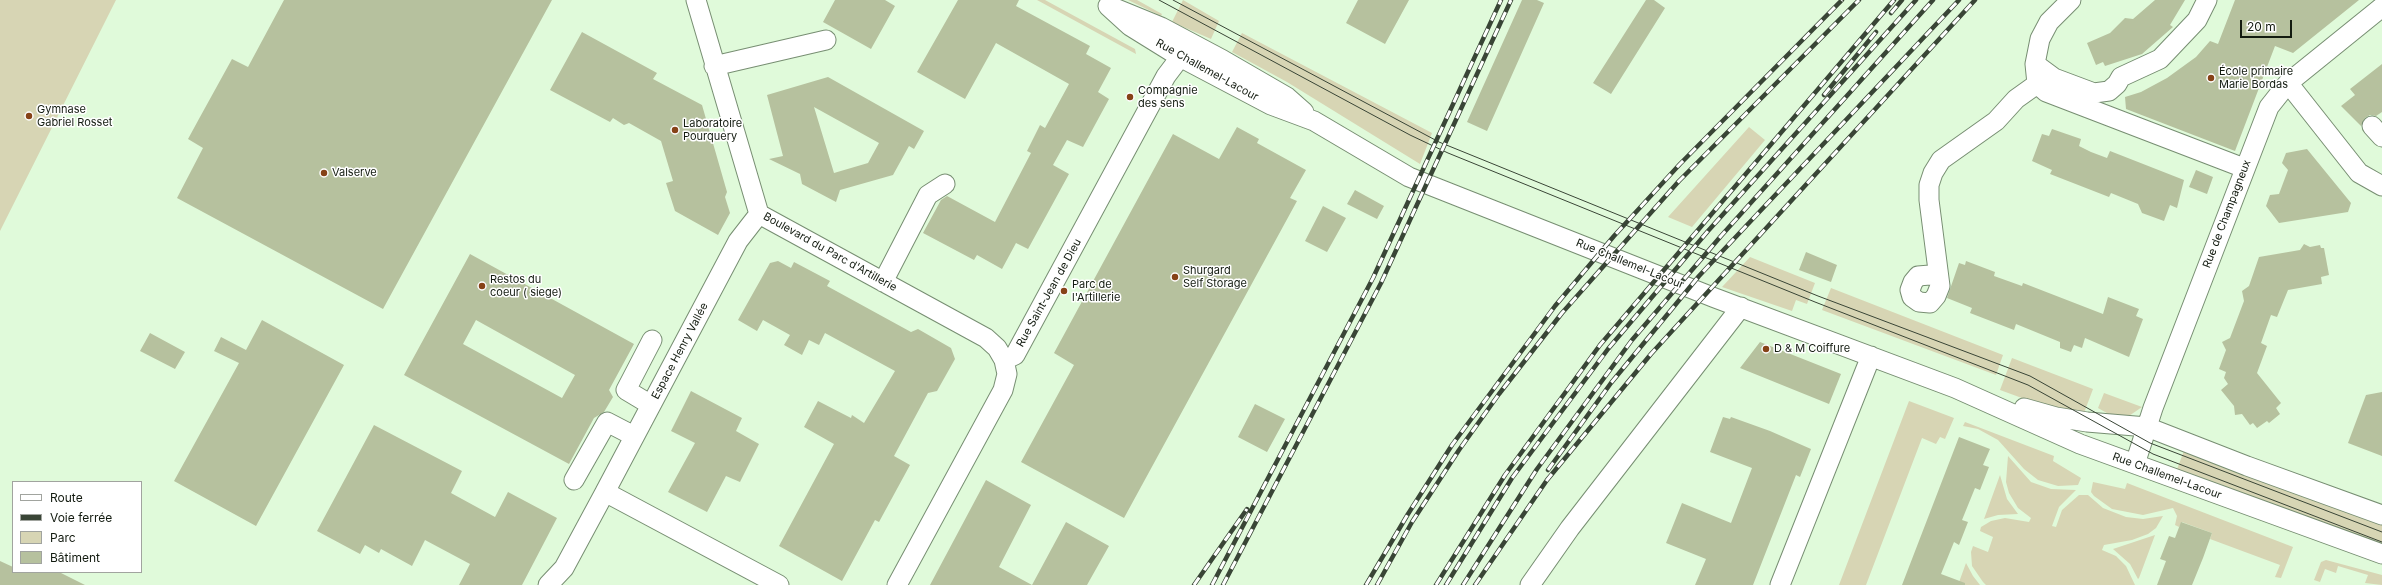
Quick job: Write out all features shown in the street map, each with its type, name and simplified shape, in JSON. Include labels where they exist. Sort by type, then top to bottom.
[{"type":"street","name":"Boulevard du Parc d'Artillerie","points":[[696,0],[714,66],[759,214],[986,338],[997,348],[1004,360]]},
{"type":"street","points":[[2070,0],[2046,28],[2040,40],[2036,64],[2037,84],[2046,92],[2244,168]]},
{"type":"street","points":[[2036,64],[2054,78],[2094,93],[2109,91],[2118,84],[2121,77],[2160,59],[2197,20],[2207,0]]},
{"type":"street","name":"Rue Challemel-Lacour","points":[[1103,3],[1136,15],[1185,50],[1287,97],[1314,121],[1409,177],[1741,307],[1956,388],[2080,444],[2382,554]]},
{"type":"street","name":"Rue de Champagneux","points":[[2135,464],[2147,427],[2244,168],[2269,106],[2288,83],[2382,7]]},
{"type":"street","points":[[714,66],[826,40]]},
{"type":"street","name":"Rue Saint-Jean de Dieu","points":[[1004,360],[1015,355],[1166,76],[1185,50]]},
{"type":"street","points":[[2288,83],[2359,173],[2382,186]]},
{"type":"street","points":[[1930,276],[1918,276],[1913,282],[1910,290],[1912,297],[1920,302],[1930,303],[1936,296],[1940,286],[1929,200],[1929,185],[1933,173],[1941,160],[1996,121],[2016,99],[2037,84]]},
{"type":"street","points":[[883,282],[928,195],[945,184]]},
{"type":"street","name":"Espace Henry Vallée","points":[[548,585],[564,576],[634,436],[738,241],[759,214]]},
{"type":"street","points":[[1530,585],[1570,528],[1741,307]]},
{"type":"street","points":[[651,405],[626,390],[652,340]]},
{"type":"street","points":[[1780,585],[1871,356]]},
{"type":"street","points":[[897,585],[1003,390],[1007,374],[1004,360]]},
{"type":"street","name":"Rue Challemel-Lacour","points":[[1956,388],[2056,417],[2098,424],[2147,427],[2247,466],[2382,515]]},
{"type":"street","points":[[574,480],[607,422],[634,436]]},
{"type":"street","points":[[605,492],[779,585]]},
{"type":"green space","name":"Gymnase Gabriel Rosset","points":[[0,0],[116,0],[0,231]]},
{"type":"green space","points":[[1037,0],[1045,0],[1135,49],[1136,54]]},
{"type":"green space","points":[[1128,0],[1137,0],[1162,14],[1161,16]]},
{"type":"green space","points":[[1183,0],[1219,21],[1211,39],[1172,22]]},
{"type":"green space","points":[[1242,33],[1432,133],[1420,164],[1287,82],[1232,52]]},
{"type":"green space","points":[[1749,127],[1765,140],[1692,227],[1668,217]]},
{"type":"green space","points":[[1750,257],[1815,283],[1807,304],[1796,300],[1792,311],[1722,287]]},
{"type":"green space","points":[[1831,288],[2003,355],[1996,375],[1822,310]]},
{"type":"green space","points":[[2012,358],[2093,389],[2084,413],[2041,405],[2000,390]]},
{"type":"green space","points":[[2104,393],[2142,407],[2126,418],[2112,416],[2098,408]]},
{"type":"green space","points":[[1909,401],[1954,418],[1945,439],[1940,437],[1936,444],[1922,438],[1866,585],[1839,585]]},
{"type":"green space","points":[[1965,422],[2054,456],[2053,461],[2081,478],[2078,485],[2058,486],[2038,480],[2024,469],[1998,440],[1978,429],[1963,426]]},
{"type":"green space","points":[[2185,448],[2382,521],[2382,549],[2176,472]]},
{"type":"green space","points":[[2008,456],[2031,482],[2051,489],[2076,490],[2059,507],[2052,526],[2056,527],[2062,510],[2079,495],[2088,495],[2103,508],[2126,517],[2143,519],[2163,516],[2156,528],[2148,534],[2132,540],[2104,545],[2102,550],[2116,556],[2126,566],[2135,585],[1986,585],[1983,582],[1972,566],[1971,552],[1973,546],[1988,552],[1993,537],[1980,531],[1981,527],[1991,521],[2005,518],[2029,522],[2031,518],[2018,508],[2009,493],[2006,482]]},
{"type":"green space","points":[[2000,475],[2007,499],[2018,514],[1998,515],[1984,519]]},
{"type":"green space","points":[[2093,482],[2125,489],[2127,483],[2293,547],[2281,578],[2275,577],[2280,565],[2210,539],[2212,533],[2182,522],[2179,527],[2175,525],[2177,516],[2173,508],[2143,515],[2112,509],[2094,496],[2091,492]]},
{"type":"green space","points":[[2155,535],[2138,579],[2130,564],[2113,549]]},
{"type":"green space","points":[[2326,560],[2382,575],[2382,585],[2365,583],[2368,575],[2338,566],[2336,573],[2325,569],[2320,582],[2314,580],[2321,562]]},
{"type":"green space","points":[[1966,563],[1973,576],[1980,585],[1958,585]]},
{"type":"building","name":"Valserve","points":[[284,0],[552,0],[383,309],[177,198],[203,148],[188,139],[232,59],[248,67]]},
{"type":"building","points":[[835,0],[885,0],[895,6],[871,49],[823,22]]},
{"type":"building","points":[[958,0],[1019,0],[1016,6],[1090,46],[1086,54],[1111,68],[1098,92],[1109,99],[1083,147],[1067,140],[1053,165],[1069,174],[1028,249],[1016,243],[1002,269],[977,255],[974,260],[923,233],[941,200],[947,196],[995,222],[1031,153],[1027,151],[1040,125],[1045,128],[1069,84],[996,43],[965,99],[917,72]]},
{"type":"building","points":[[1358,0],[1409,0],[1385,44],[1346,23]]},
{"type":"building","points":[[1522,0],[1537,0],[1544,3],[1487,131],[1467,122]]},
{"type":"building","points":[[1646,0],[1654,0],[1665,8],[1611,94],[1593,83]]},
{"type":"building","points":[[2155,0],[2185,0],[2170,25],[2173,27],[2142,54],[2105,66],[2103,62],[2096,65],[2087,43],[2110,33],[2125,18],[2133,19]]},
{"type":"building","name":"École primaire Marie Bordas","points":[[2235,0],[2359,0],[2293,53],[2275,46],[2235,151],[2126,109],[2125,97],[2141,92],[2167,78],[2196,57],[2210,41],[2218,44]]},
{"type":"building","name":"Laboratoire Pourquery","points":[[582,32],[657,73],[653,79],[702,105],[727,192],[725,197],[730,213],[718,235],[675,211],[666,183],[673,181],[661,141],[629,123],[624,125],[613,118],[610,122],[550,90]]},
{"type":"building","points":[[2382,64],[2382,112],[2376,116],[2370,115],[2365,118],[2361,126],[2341,106],[2355,95],[2350,89]]},
{"type":"building","name":"Laboratoire Pourquery","points":[[828,77],[924,131],[914,149],[909,146],[893,175],[840,190],[836,202],[802,184],[800,174],[769,159],[783,156],[767,95]],"holes":[[[814,107],[879,143],[868,163],[834,173]]]},
{"type":"building","name":"Shurgard Self Storage","points":[[1237,127],[1259,139],[1257,143],[1306,170],[1290,198],[1297,201],[1124,518],[1021,462],[1074,365],[1054,353],[1173,134],[1219,159]]},
{"type":"building","points":[[2052,129],[2081,139],[2079,146],[2091,152],[2107,158],[2110,151],[2184,180],[2177,208],[2170,205],[2164,221],[2142,213],[2138,204],[2111,193],[2109,197],[2050,174],[2052,170],[2032,161],[2042,134],[2049,136]]},
{"type":"building","points":[[2307,149],[2351,203],[2348,212],[2279,223],[2266,206],[2270,195],[2279,194],[2288,170],[2282,163],[2286,153]]},
{"type":"building","points":[[2196,170],[2213,177],[2207,194],[2189,187]]},
{"type":"building","points":[[1355,190],[1384,206],[1377,219],[1347,204]]},
{"type":"building","points":[[1323,206],[1346,218],[1327,252],[1305,241]]},
{"type":"building","points":[[2304,244],[2310,247],[2320,245],[2321,248],[2324,248],[2329,275],[2321,277],[2322,284],[2288,290],[2277,317],[2271,315],[2261,343],[2267,346],[2257,373],[2281,403],[2276,408],[2280,414],[2269,423],[2267,421],[2257,428],[2253,423],[2250,425],[2242,414],[2235,415],[2234,406],[2221,390],[2228,384],[2224,378],[2226,372],[2219,369],[2226,350],[2222,342],[2230,338],[2244,301],[2242,291],[2249,286],[2259,257],[2300,250]]},
{"type":"building","points":[[1806,252],[1837,265],[1831,282],[1799,270]]},
{"type":"building","points":[[470,254],[634,344],[609,390],[613,397],[604,412],[594,418],[569,464],[404,375]],"holes":[[[476,320],[575,375],[562,398],[463,344]]]},
{"type":"building","points":[[778,261],[791,268],[794,262],[830,281],[827,286],[911,332],[918,329],[951,348],[955,359],[937,391],[928,393],[894,456],[910,465],[879,522],[875,520],[842,581],[779,546],[834,444],[804,427],[818,401],[851,418],[852,415],[864,423],[895,371],[825,333],[819,345],[809,340],[802,355],[784,345],[790,335],[763,320],[757,331],[738,320],[770,263]]},
{"type":"building","points":[[1966,261],[1995,272],[1994,276],[2022,286],[2023,283],[2103,314],[2108,297],[2139,309],[2136,316],[2143,319],[2129,357],[2085,338],[2082,348],[2074,345],[2071,352],[2060,348],[2060,342],[2016,324],[2014,330],[1970,313],[1972,308],[1947,298],[1959,263],[1965,265]]},
{"type":"building","points":[[262,320],[344,365],[256,526],[174,481],[239,363],[214,351],[221,337],[246,350]]},
{"type":"building","points":[[150,333],[185,352],[175,369],[140,351]]},
{"type":"building","points":[[1760,342],[1841,374],[1829,404],[1740,368]]},
{"type":"building","points":[[691,391],[742,418],[736,431],[759,444],[740,482],[726,476],[707,512],[668,492],[695,443],[671,431]]},
{"type":"building","points":[[2382,392],[2382,456],[2348,443],[2366,395]]},
{"type":"building","points":[[1255,404],[1285,419],[1267,452],[1238,437]]},
{"type":"building","points":[[1723,417],[1730,419],[1731,417],[1770,431],[1811,449],[1800,477],[1796,475],[1753,585],[1695,585],[1706,559],[1666,543],[1682,503],[1731,523],[1752,468],[1710,452]]},
{"type":"building","points":[[374,425],[462,471],[451,493],[495,517],[508,492],[557,518],[522,585],[459,585],[470,564],[425,540],[412,566],[381,549],[379,553],[365,545],[360,554],[317,531]]},
{"type":"building","points":[[1959,437],[1990,449],[1983,465],[1989,467],[1980,490],[1975,488],[1962,520],[1968,522],[1959,545],[1954,542],[1941,574],[1965,583],[1965,585],[1902,585]]},
{"type":"building","points":[[986,480],[1031,505],[999,567],[1032,585],[930,585]]},
{"type":"building","points":[[1066,522],[1109,546],[1087,585],[1032,585]]},
{"type":"building","points":[[2181,522],[2212,533],[2203,558],[2192,585],[2157,585],[2166,561],[2160,559],[2169,536],[2175,538]]},
{"type":"building","points":[[0,561],[12,567],[12,573],[61,573],[85,585],[0,585]]},
{"type":"tram line","points":[[1159,0],[1410,135],[1448,153],[1815,302],[2028,385],[2153,454],[2382,542]]},
{"type":"tram line","points":[[1173,0],[1439,142],[1818,296],[2030,376],[2150,443],[2382,532]]},
{"type":"railway","points":[[1212,585],[1373,278],[1501,0]]},
{"type":"railway","points":[[1223,585],[1381,283],[1511,0]]},
{"type":"railway","points":[[1366,585],[1408,514],[1452,445],[1555,306],[1614,236],[1680,164],[1842,0]]},
{"type":"railway","points":[[1377,585],[1412,522],[1459,450],[1499,394],[1562,313],[1679,181],[1859,0]]},
{"type":"railway","points":[[1436,585],[1505,475],[1600,345],[1894,0]]},
{"type":"railway","points":[[1891,13],[1902,0]]},
{"type":"railway","points":[[1446,585],[1512,478],[1608,349],[1708,231],[1916,0]]},
{"type":"railway","points":[[1463,585],[1537,469],[1632,340],[1721,236],[1933,0]]},
{"type":"railway","points":[[1548,470],[1611,383],[1699,276],[1959,0]]},
{"type":"railway","points":[[1475,585],[1547,480],[1651,354],[1975,0]]},
{"type":"railway","points":[[1824,95],[1876,32]]},
{"type":"railway","points":[[1194,585],[1247,509]]},
{"type":"place","name":"École primaire Marie Bordas","points":[[2211,78]]},
{"type":"place","name":"Compagnie des sens","points":[[1130,97]]},
{"type":"place","name":"Gymnase Gabriel Rosset","points":[[29,116]]},
{"type":"place","name":"Laboratoire Pourquery","points":[[675,130]]},
{"type":"place","name":"Valserve","points":[[324,173]]},
{"type":"place","name":"Shurgard Self Storage","points":[[1175,277]]},
{"type":"place","name":"Restos du coeur ( siege)","points":[[482,286]]},
{"type":"place","name":"Parc de l'Artillerie","points":[[1064,291]]},
{"type":"place","name":"D & M Coiffure","points":[[1766,349]]}]
